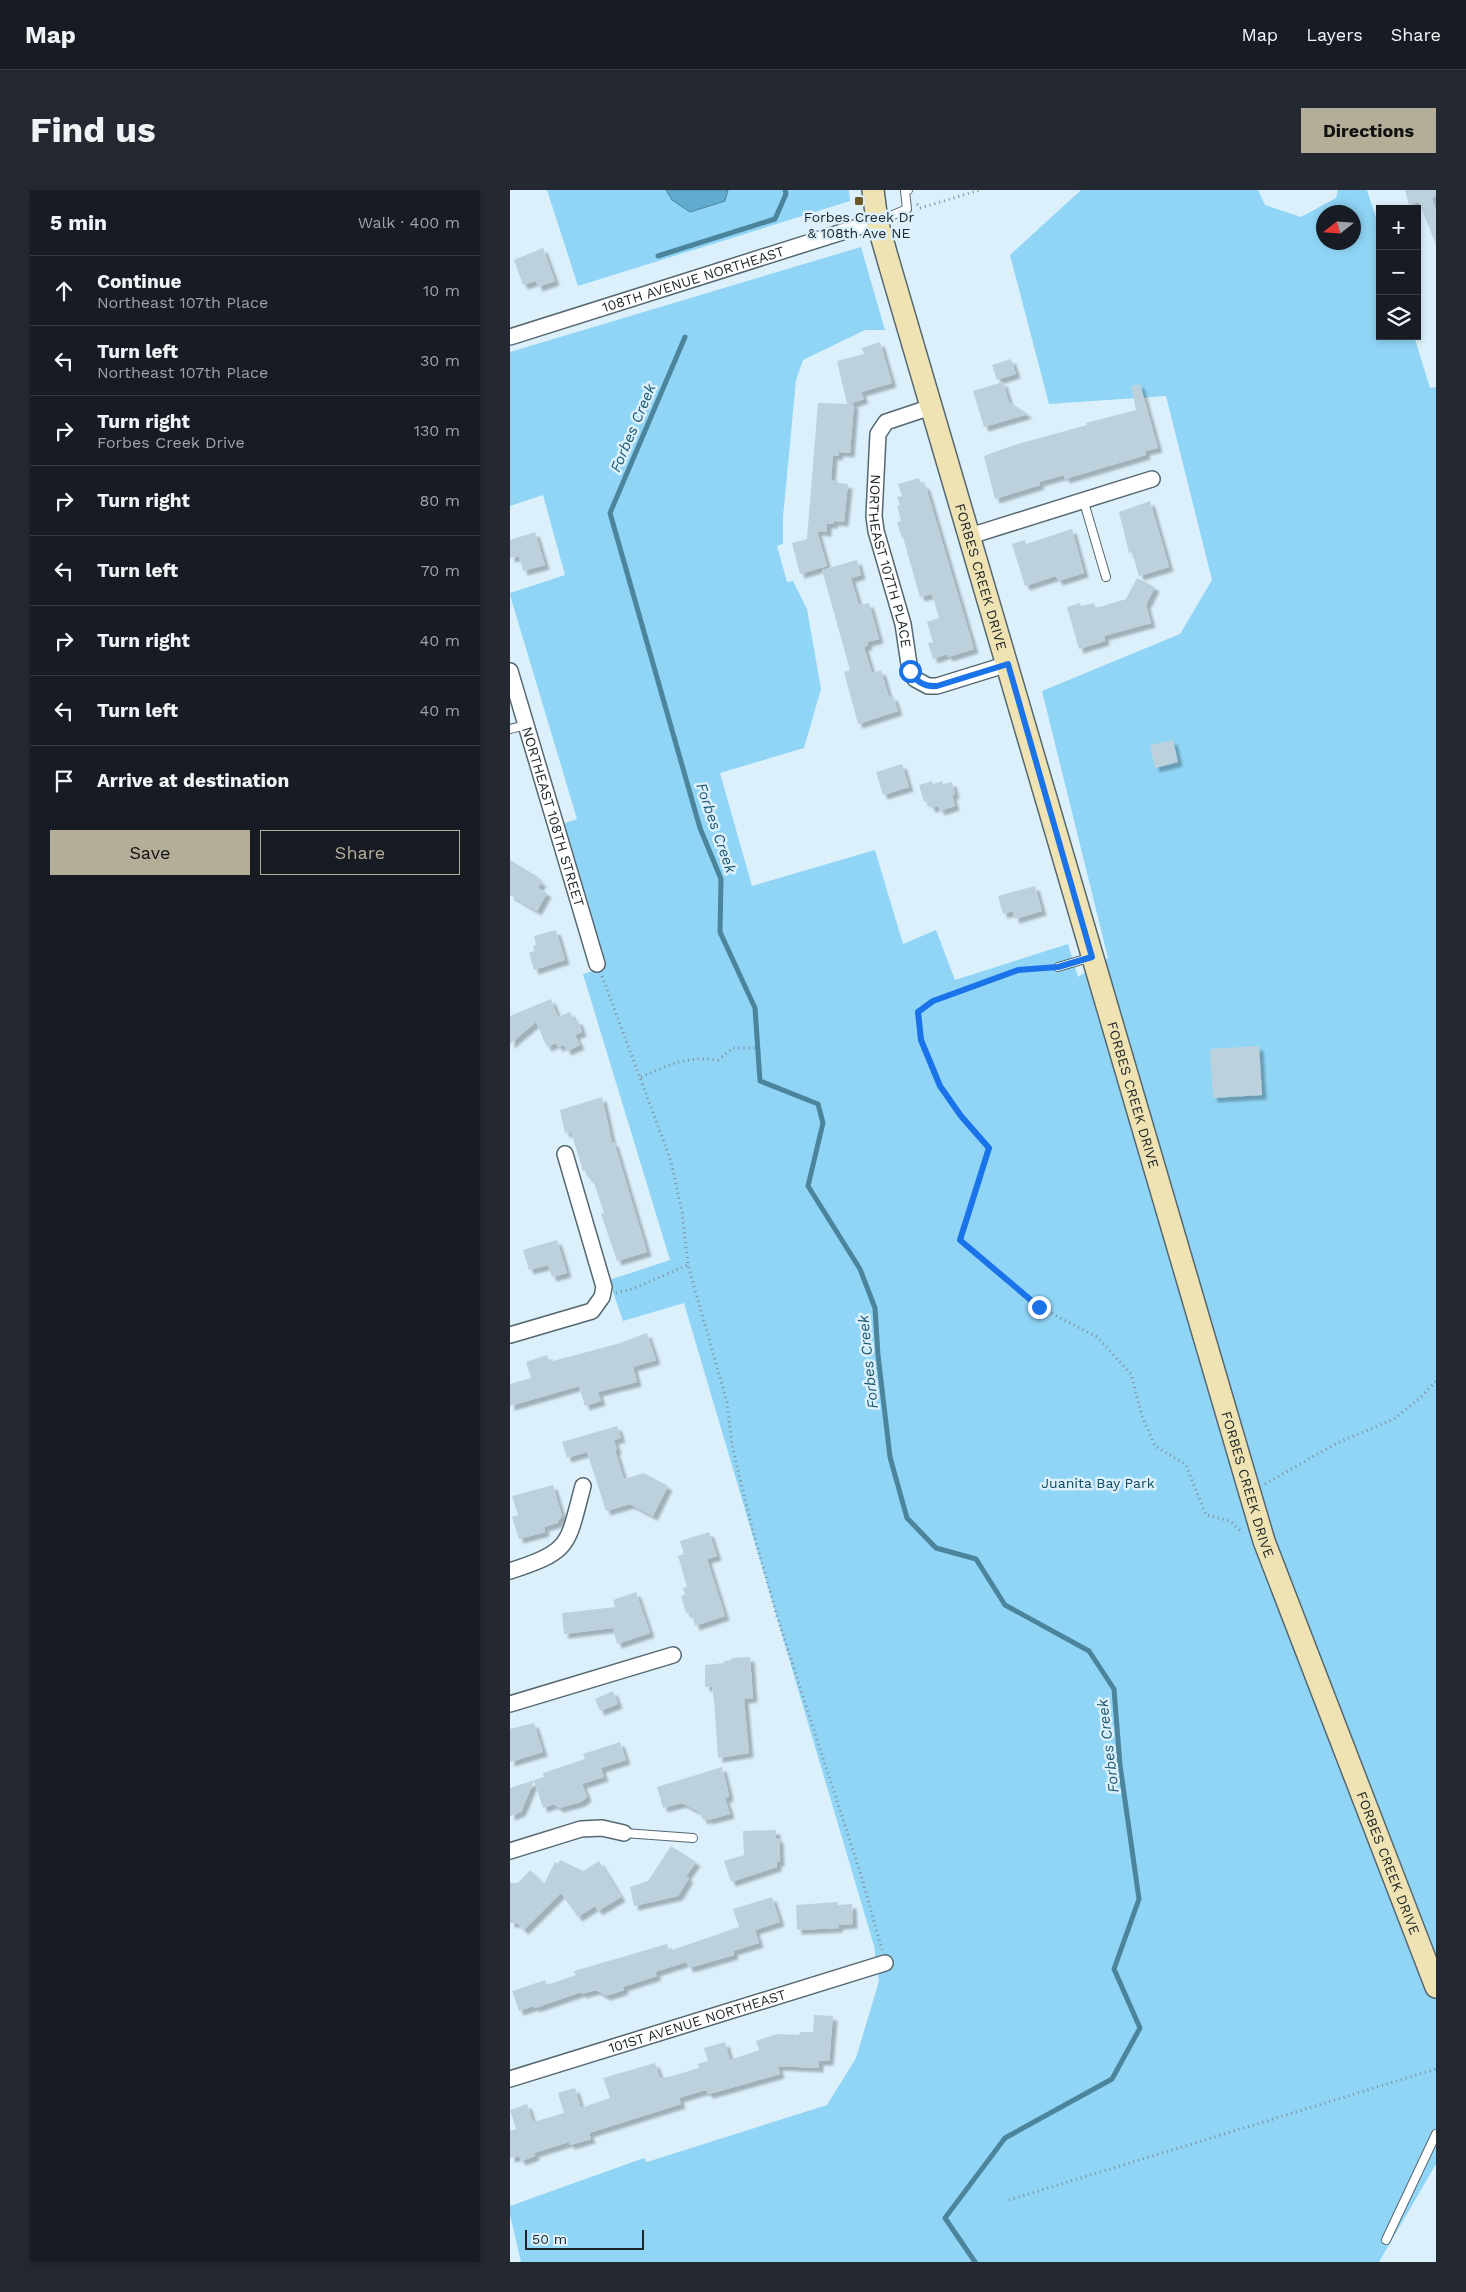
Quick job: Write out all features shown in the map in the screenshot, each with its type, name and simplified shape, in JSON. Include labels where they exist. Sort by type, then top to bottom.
[{"type":"street","name":"FORBES CREEK DRIVE","points":[[873,190],[877,221],[1264,1541],[1436,1987]]},
{"type":"street","name":"108TH AVENUE NORTHEAST","points":[[510,337],[877,221]]},
{"type":"street","name":"NORTHEAST 107TH PLACE","points":[[931,407],[886,422],[878,434],[874,516],[876,531],[903,624],[910,671],[915,679],[921,683],[928,686],[937,686],[1008,664]]},
{"type":"street","points":[[970,536],[1083,499],[1152,479]]},
{"type":"street","name":"NORTHEAST 108TH STREET","points":[[510,670],[597,964]]},
{"type":"street","points":[[510,1335],[592,1311],[602,1297],[604,1287],[565,1154]]},
{"type":"street","points":[[510,1571],[539,1562],[559,1550],[569,1537],[583,1486]]},
{"type":"street","points":[[510,1704],[673,1655]]},
{"type":"street","points":[[510,1852],[581,1829],[602,1828],[624,1833]]},
{"type":"street","name":"101ST AVENUE NORTHEAST","points":[[510,2079],[886,1963]]},
{"type":"lane","points":[[877,221],[907,209],[906,190]]},
{"type":"lane","points":[[1083,499],[1106,577]]},
{"type":"lane","points":[[510,729],[526,725]]},
{"type":"lane","points":[[1058,967],[1092,957]]},
{"type":"lane","points":[[624,1833],[693,1838]]},
{"type":"lane","points":[[1386,2240],[1436,2134]]},
{"type":"path","points":[[906,190],[920,208],[980,190]]},
{"type":"path","points":[[597,964],[671,1161],[682,1213],[688,1265],[727,1402],[732,1446],[752,1528],[776,1616],[861,1875],[886,1963]]},
{"type":"path","points":[[1058,967],[1018,970],[933,1001],[918,1012],[921,1040],[940,1086],[961,1116],[989,1148],[960,1240],[1039,1307],[1097,1337],[1131,1374],[1142,1416],[1155,1446],[1186,1465],[1206,1515],[1230,1521],[1242,1532],[1264,1541]]},
{"type":"path","points":[[641,1077],[673,1064],[696,1058],[718,1060],[733,1048],[758,1048]]},
{"type":"path","points":[[602,1297],[632,1290],[688,1265]]},
{"type":"path","points":[[1249,1493],[1337,1442],[1394,1419],[1420,1398],[1436,1381]]},
{"type":"path","points":[[1009,2200],[1436,2069]]},
{"type":"green space","points":[[547,190],[849,190],[850,201],[578,286]]},
{"type":"green space","name":"Juanita Bay Park","points":[[1081,190],[1258,190],[1265,205],[1301,217],[1316,209],[1316,250],[1361,250],[1361,205],[1323,205],[1336,198],[1338,190],[1367,190],[1376,218],[1376,340],[1415,340],[1430,388],[1436,387],[1436,2164],[1379,2262],[521,2262],[510,2215],[510,2206],[644,2158],[647,2162],[827,2105],[856,2058],[879,1981],[874,1946],[684,1303],[623,1321],[609,1280],[670,1260],[583,974],[605,967],[562,824],[577,819],[510,595],[510,593],[565,575],[543,495],[510,506],[510,352],[861,247],[885,330],[865,330],[803,360],[796,380],[783,517],[783,544],[777,546],[787,582],[793,581],[807,609],[821,689],[804,748],[720,773],[752,886],[875,850],[903,944],[936,930],[955,980],[1068,944],[1078,977],[1108,958],[1042,691],[1180,634],[1212,580],[1166,396],[1049,404],[1010,255]]},
{"type":"shaded area","points":[[666,190],[728,190],[725,201],[690,212],[672,200]]},
{"type":"building","points":[[1405,190],[1436,190],[1436,196],[1432,198],[1436,212],[1436,245],[1419,202],[1409,205]]},
{"type":"building","points":[[543,248],[555,281],[538,287],[536,281],[523,285],[514,260]]},
{"type":"building","points":[[880,342],[892,383],[861,392],[864,399],[849,404],[854,404],[850,453],[839,452],[838,456],[833,455],[831,480],[838,480],[837,483],[848,484],[844,522],[834,521],[833,524],[827,524],[827,532],[817,531],[827,566],[800,574],[792,543],[807,539],[818,403],[847,404],[837,361],[864,354],[862,348]]},
{"type":"building","points":[[1011,359],[1016,374],[997,380],[992,365]]},
{"type":"building","points":[[1003,382],[1009,402],[1028,414],[984,427],[973,391]]},
{"type":"building","points":[[1140,384],[1158,448],[1145,451],[1146,455],[1065,479],[1064,475],[1039,482],[1040,485],[995,499],[984,456],[1014,445],[1087,425],[1086,423],[1136,410],[1131,386]]},
{"type":"building","points":[[919,478],[921,484],[923,483],[926,487],[974,649],[948,657],[947,654],[933,659],[928,643],[933,642],[927,622],[939,618],[932,594],[920,597],[897,522],[901,521],[897,506],[900,505],[897,497],[902,496],[898,484]]},
{"type":"building","points":[[1150,501],[1169,567],[1139,576],[1132,552],[1129,553],[1119,512]]},
{"type":"building","points":[[1072,529],[1084,573],[1058,581],[1056,576],[1025,586],[1012,544],[1025,540],[1026,544]]},
{"type":"building","points":[[535,532],[545,565],[523,571],[519,556],[510,558],[510,540]]},
{"type":"building","points":[[857,560],[861,575],[851,578],[852,582],[859,605],[869,603],[879,639],[867,642],[868,645],[864,647],[872,673],[881,670],[889,697],[893,696],[898,711],[858,724],[844,672],[850,670],[822,570]]},
{"type":"building","points":[[1137,578],[1155,587],[1146,605],[1151,623],[1104,636],[1105,641],[1079,649],[1067,607],[1080,603],[1081,606],[1094,603],[1096,608],[1126,599]]},
{"type":"building","points":[[1173,740],[1178,762],[1155,768],[1150,745]]},
{"type":"building","points":[[902,764],[909,787],[883,795],[876,772]]},
{"type":"building","points":[[932,781],[933,784],[942,781],[943,784],[952,782],[955,794],[952,795],[955,806],[940,811],[938,806],[931,808],[928,801],[924,802],[919,785]]},
{"type":"building","points":[[510,860],[538,877],[537,879],[542,882],[538,888],[547,893],[537,911],[510,895]]},
{"type":"building","points":[[1035,886],[1042,911],[1015,919],[1013,911],[1003,914],[998,896]]},
{"type":"building","points":[[556,930],[565,960],[534,970],[529,953],[534,951],[533,946],[536,945],[534,936]]},
{"type":"building","points":[[551,999],[558,1017],[570,1012],[574,1021],[578,1020],[582,1032],[575,1035],[580,1045],[567,1051],[564,1045],[558,1047],[556,1043],[547,1047],[536,1022],[510,1044],[510,1016]]},
{"type":"building","points":[[1259,1046],[1262,1095],[1213,1098],[1210,1049]]},
{"type":"building","points":[[602,1097],[612,1142],[614,1142],[647,1252],[617,1261],[601,1214],[604,1213],[592,1177],[588,1178],[585,1170],[583,1171],[571,1132],[565,1133],[560,1110]]},
{"type":"building","points":[[557,1240],[567,1273],[552,1277],[548,1265],[529,1270],[523,1250]]},
{"type":"building","points":[[647,1333],[656,1360],[633,1367],[637,1382],[598,1392],[601,1401],[585,1406],[579,1386],[510,1406],[510,1384],[531,1378],[526,1362],[547,1355],[549,1362],[617,1344]]},
{"type":"building","points":[[617,1426],[621,1438],[614,1440],[617,1450],[615,1450],[624,1479],[644,1473],[668,1486],[653,1516],[630,1504],[606,1511],[587,1452],[567,1458],[562,1442]]},
{"type":"building","points":[[553,1485],[562,1516],[557,1523],[544,1527],[545,1532],[519,1539],[512,1517],[518,1515],[512,1496]]},
{"type":"building","points":[[709,1532],[717,1556],[707,1559],[725,1616],[695,1626],[691,1612],[686,1613],[681,1596],[685,1594],[683,1588],[687,1587],[678,1556],[684,1554],[680,1541]]},
{"type":"building","points":[[636,1592],[650,1633],[617,1644],[613,1628],[564,1634],[562,1613],[615,1607],[613,1600]]},
{"type":"building","points":[[750,1657],[753,1698],[744,1699],[749,1753],[718,1758],[714,1701],[712,1687],[705,1687],[705,1665],[724,1663],[724,1661],[732,1660],[731,1658]]},
{"type":"building","points":[[613,1691],[618,1704],[600,1711],[595,1699]]},
{"type":"building","points":[[534,1723],[543,1752],[510,1762],[510,1729]]},
{"type":"building","points":[[620,1742],[626,1760],[601,1768],[604,1777],[582,1784],[587,1797],[581,1802],[559,1808],[554,1804],[543,1808],[534,1781],[521,1812],[510,1816],[510,1788],[544,1777],[543,1773],[585,1759],[583,1754]]},
{"type":"building","points":[[722,1767],[729,1797],[725,1798],[730,1814],[703,1820],[700,1812],[682,1803],[663,1808],[657,1787]]},
{"type":"building","points":[[776,1830],[776,1838],[779,1838],[780,1862],[777,1862],[777,1867],[731,1882],[724,1861],[744,1855],[743,1831]]},
{"type":"building","points":[[671,1846],[696,1862],[686,1876],[689,1878],[678,1896],[634,1906],[630,1887],[648,1881]]},
{"type":"building","points":[[560,1860],[583,1871],[599,1861],[621,1897],[598,1911],[595,1906],[578,1917],[561,1893],[524,1930],[517,1923],[510,1923],[510,1883],[518,1883],[530,1870],[544,1884],[555,1862],[558,1864]]},
{"type":"building","points":[[772,1897],[780,1922],[755,1930],[759,1943],[733,1951],[734,1955],[689,1968],[686,1962],[655,1972],[657,1976],[623,1987],[624,1990],[606,1996],[596,1990],[581,1994],[581,1992],[535,2008],[534,2006],[519,2011],[512,1991],[545,1980],[547,1985],[576,1975],[574,1971],[667,1944],[669,1951],[739,1927],[733,1909]]},
{"type":"building","points":[[838,1902],[838,1905],[852,1904],[853,1924],[838,1925],[839,1928],[797,1930],[796,1905]]},
{"type":"building","points":[[814,2015],[833,2016],[829,2061],[819,2061],[819,2068],[778,2066],[780,2074],[708,2094],[707,2091],[702,2091],[679,2098],[681,2104],[589,2133],[591,2139],[570,2145],[569,2142],[534,2153],[535,2156],[521,2161],[519,2156],[510,2158],[510,2131],[516,2129],[510,2110],[527,2104],[533,2122],[564,2113],[558,2093],[575,2088],[581,2108],[610,2098],[603,2078],[655,2063],[660,2078],[672,2076],[699,2068],[698,2064],[708,2061],[704,2048],[725,2042],[730,2060],[759,2050],[756,2041],[777,2034],[799,2035],[800,2032],[813,2032]]},
{"type":"waterway","name":"Forbes Creek","points":[[658,256],[775,219],[786,194],[785,190]]},
{"type":"waterway","name":"Forbes Creek","points":[[685,337],[610,513],[700,828],[721,879],[720,932],[755,1008],[760,1081],[818,1104],[823,1123],[808,1186],[860,1269],[875,1308],[878,1355],[890,1457],[907,1518],[936,1548],[976,1559],[1005,1605],[1089,1651],[1114,1689],[1120,1765],[1139,1899],[1114,1969],[1140,2028],[1112,2079],[1005,2138],[945,2218],[975,2262]]},
{"type":"place","name":"Forbes Creek Dr & 108th Ave NE","points":[[859,201]]},
{"type":"route","points":[[910,671],[915,679],[928,686],[937,686],[1008,664],[1092,957],[1058,967],[1018,970],[933,1001],[918,1012],[921,1040],[940,1086],[961,1116],[989,1148],[960,1240],[1039,1307]]}]
